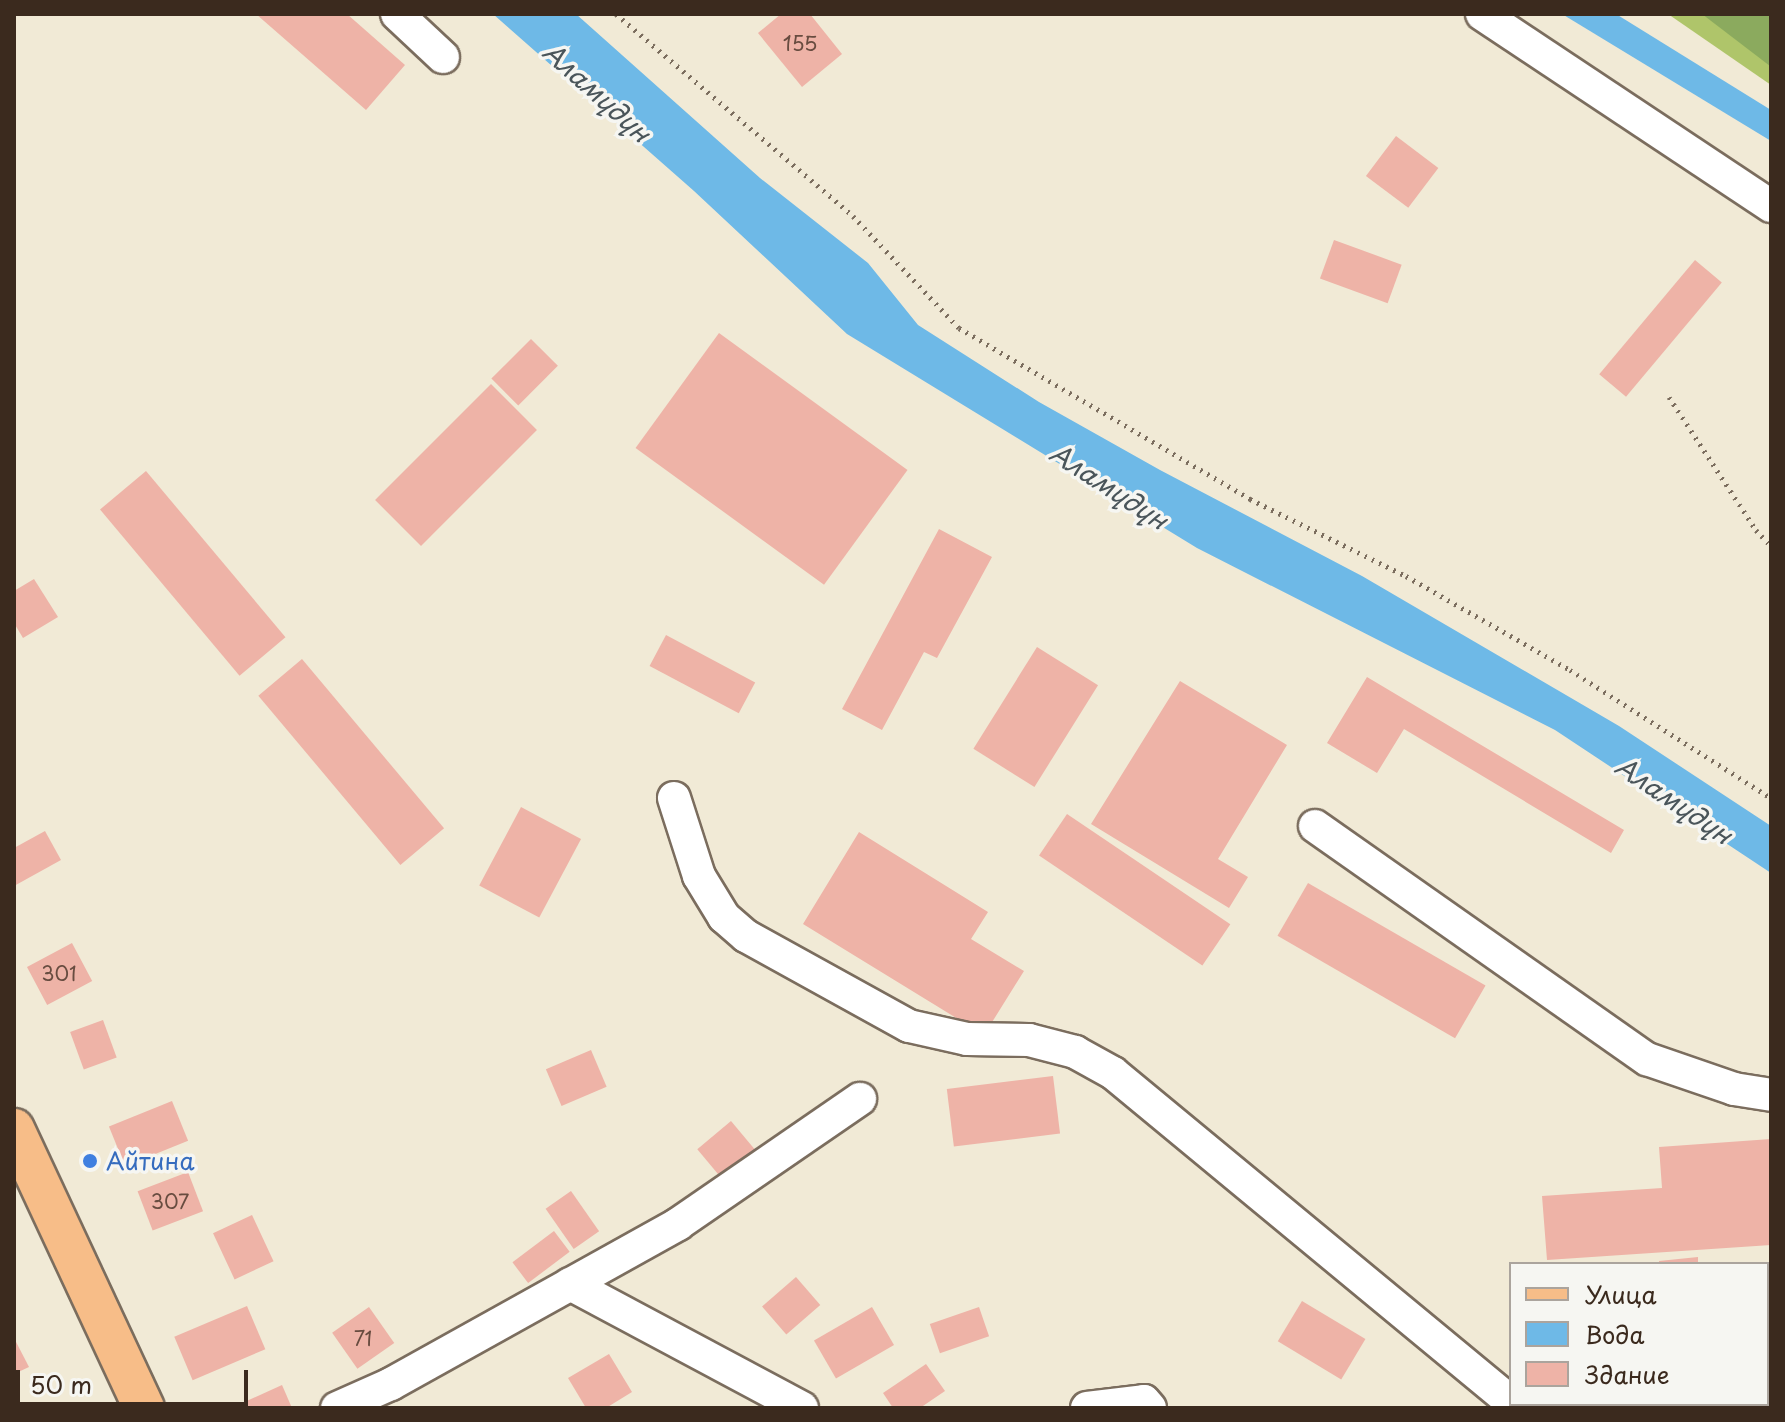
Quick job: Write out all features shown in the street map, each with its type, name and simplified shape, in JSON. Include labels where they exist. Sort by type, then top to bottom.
[{"type":"main road","points":[[14,1129],[144,1408]]},
{"type":"street","points":[[397,14],[443,57]]},
{"type":"street","points":[[1482,14],[1771,206]]},
{"type":"street","points":[[674,798],[699,876],[724,917],[746,936],[909,1026],[967,1039],[1029,1040],[1075,1052],[1113,1073],[1509,1401]]},
{"type":"street","points":[[1315,826],[1647,1059],[1734,1089],[1771,1095]]},
{"type":"street","points":[[337,1408],[391,1384],[678,1224],[860,1099]]},
{"type":"street","points":[[570,1284],[802,1408]]},
{"type":"street","points":[[1087,1408],[1144,1401],[1150,1408]]},
{"type":"path","points":[[616,14],[853,216],[959,328],[1250,499],[1406,576],[1570,670],[1771,798]]},
{"type":"path","points":[[1669,397],[1756,530],[1771,546]]},
{"type":"green space","points":[[1668,14],[1771,14],[1771,85]]},
{"type":"green space","points":[[1702,14],[1771,14],[1771,66],[1770,66]]},
{"type":"water","name":"Аламүдүн","points":[[493,14],[576,14],[760,178],[868,263],[918,325],[1039,402],[1160,470],[1362,576],[1619,726],[1771,826],[1771,873],[1555,730],[1197,548],[847,334],[694,191]]},
{"type":"water","points":[[1562,14],[1616,14],[1771,110],[1771,141]]},
{"type":"building","points":[[256,14],[347,14],[405,65],[366,110]]},
{"type":"building","points":[[781,14],[810,14],[842,54],[802,87],[758,33]]},
{"type":"building","points":[[1396,136],[1438,168],[1408,208],[1366,176]]},
{"type":"building","points":[[1334,240],[1402,265],[1388,303],[1320,279]]},
{"type":"building","points":[[1695,260],[1722,282],[1626,397],[1599,374]]},
{"type":"building","points":[[719,333],[908,470],[824,585],[636,448]]},
{"type":"building","points":[[531,339],[558,366],[518,405],[491,379]]},
{"type":"building","points":[[491,384],[537,430],[421,546],[375,500]]},
{"type":"building","points":[[146,471],[285,637],[240,676],[100,510]]},
{"type":"building","points":[[939,529],[992,557],[937,658],[924,652],[882,730],[842,709]]},
{"type":"building","points":[[34,579],[58,617],[23,638],[14,623],[14,591]]},
{"type":"building","points":[[666,635],[755,682],[739,713],[650,666]]},
{"type":"building","points":[[1037,647],[1098,685],[1034,787],[973,749]]},
{"type":"building","points":[[302,659],[444,828],[400,865],[258,696]]},
{"type":"building","points":[[1367,677],[1624,830],[1611,853],[1404,729],[1377,773],[1327,743]]},
{"type":"building","points":[[1180,681],[1287,745],[1218,859],[1248,877],[1229,908],[1091,824]]},
{"type":"building","points":[[521,807],[581,839],[539,918],[479,886]]},
{"type":"building","points":[[1067,814],[1230,924],[1202,966],[1039,855]]},
{"type":"building","points":[[45,831],[61,860],[14,886],[14,848]]},
{"type":"building","points":[[859,832],[988,912],[971,939],[1024,971],[984,1035],[803,924]]},
{"type":"building","points":[[1308,883],[1486,986],[1455,1038],[1278,936]]},
{"type":"building","points":[[72,943],[92,981],[47,1005],[27,967]]},
{"type":"building","points":[[103,1020],[117,1058],[84,1070],[70,1032]]},
{"type":"building","points":[[591,1050],[607,1087],[562,1106],[546,1069]]},
{"type":"building","points":[[1053,1076],[1060,1134],[954,1147],[947,1089]]},
{"type":"building","points":[[172,1101],[188,1141],[125,1166],[109,1126]]},
{"type":"building","points":[[731,1121],[757,1152],[723,1180],[697,1149]]},
{"type":"building","points":[[1771,1139],[1771,1245],[1547,1260],[1542,1196],[1662,1188],[1659,1147]]},
{"type":"building","points":[[188,1172],[203,1211],[153,1231],[138,1191]]},
{"type":"building","points":[[571,1191],[599,1231],[574,1249],[546,1209]]},
{"type":"building","points":[[252,1215],[274,1261],[235,1279],[213,1233]]},
{"type":"building","points":[[554,1231],[570,1252],[528,1283],[512,1262]]},
{"type":"building","points":[[1698,1257],[1698,1262],[1659,1261]]},
{"type":"building","points":[[796,1277],[820,1305],[786,1334],[762,1307]]},
{"type":"building","points":[[1302,1301],[1365,1339],[1341,1379],[1278,1341]]},
{"type":"building","points":[[247,1306],[265,1349],[193,1380],[174,1337]]},
{"type":"building","points":[[369,1307],[394,1343],[357,1369],[332,1333]]},
{"type":"building","points":[[872,1307],[894,1345],[836,1379],[814,1340]]},
{"type":"building","points":[[979,1307],[989,1336],[940,1353],[930,1324]]},
{"type":"building","points":[[14,1338],[29,1367],[14,1374]]},
{"type":"building","points":[[609,1354],[632,1392],[606,1408],[586,1408],[568,1378]]},
{"type":"building","points":[[926,1364],[945,1391],[920,1408],[893,1408],[883,1393]]},
{"type":"building","points":[[282,1385],[292,1408],[231,1408]]},
{"type":"place","name":"Айтина","points":[[90,1161]]}]
